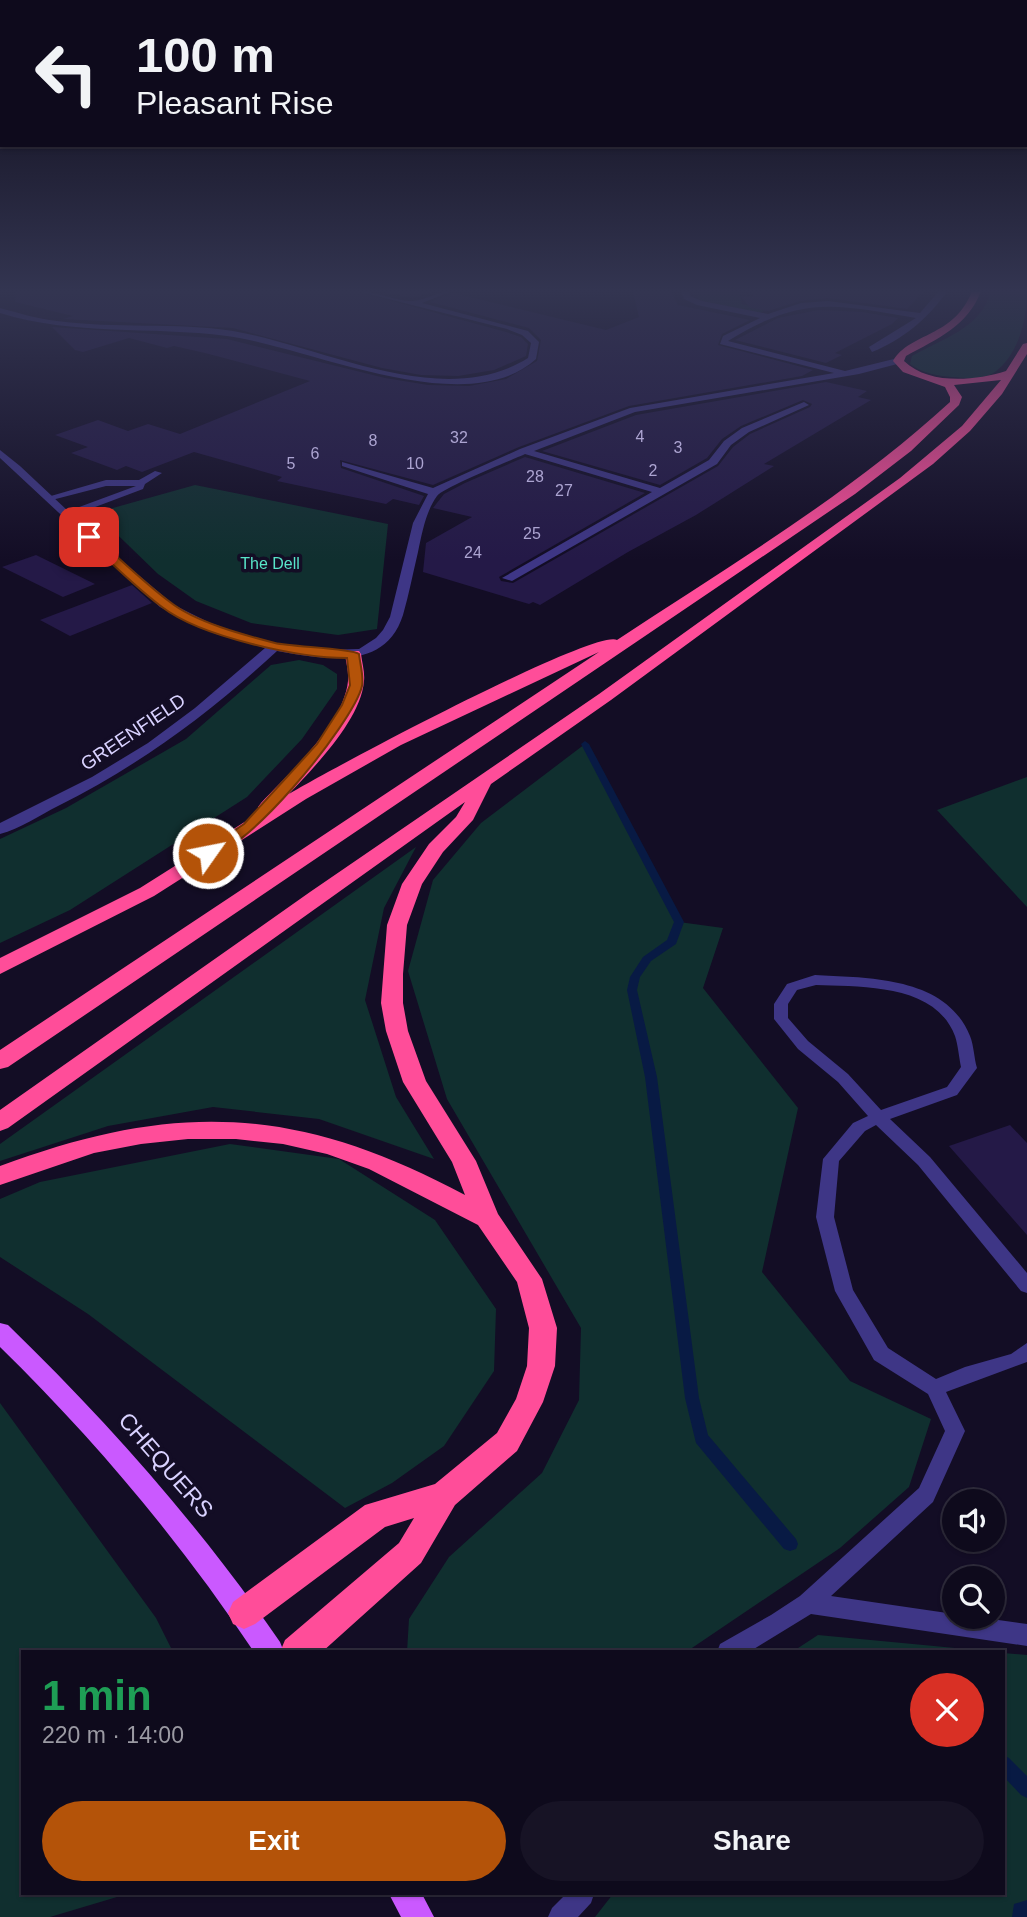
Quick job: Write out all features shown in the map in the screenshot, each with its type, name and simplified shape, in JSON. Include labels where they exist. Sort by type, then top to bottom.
[{"type":"highway","points":[[0,1061],[850,491],[907,448],[955,403],[956,397],[949,385],[941,380]]},
{"type":"highway","points":[[956,380],[993,380]]},
{"type":"highway","points":[[0,1122],[317,896],[485,781],[904,481],[937,455],[985,407],[1004,380]]},
{"type":"highway","points":[[0,967],[147,892],[249,827],[395,741],[568,659],[647,627]]},
{"type":"highway","points":[[249,827],[322,746],[348,705],[356,685],[353,654]]},
{"type":"highway","points":[[298,1650],[410,1553],[444,1494],[507,1442],[529,1402],[541,1366],[543,1328],[529,1279],[487,1218],[464,1161],[415,1082],[397,1031],[392,974],[397,925],[412,884],[436,849],[464,820],[485,781]]},
{"type":"highway","points":[[0,1176],[75,1150],[142,1134],[196,1128],[246,1129],[288,1134],[369,1159],[487,1218]]},
{"type":"highway","points":[[244,1613],[376,1515],[444,1494]]},
{"type":"main road","name":"CHEQUERS","points":[[0,1332],[48,1378],[169,1513],[269,1650]]},
{"type":"main road","points":[[406,1895],[418,1917]]},
{"type":"street","points":[[0,453],[106,554],[167,606],[217,630],[274,647],[353,654],[375,648],[396,617],[419,523],[434,492],[524,452],[633,410],[802,380]]},
{"type":"street","points":[[508,578],[713,462],[722,455],[731,439],[782,412],[804,405]]},
{"type":"street","points":[[524,452],[659,491]]},
{"type":"street","points":[[346,464],[434,492]]},
{"type":"street","points":[[0,468],[14,465]]},
{"type":"street","name":"GREENFIELD","points":[[0,828],[89,786],[153,746],[236,682],[274,647]]},
{"type":"lane","points":[[66,515],[140,487],[141,483],[158,473]]},
{"type":"lane","points":[[48,498],[106,482],[141,483]]},
{"type":"lane","points":[[732,1650],[808,1603],[926,1495],[955,1430],[935,1388],[881,1354],[844,1292],[825,1217],[831,1159],[859,1127],[878,1117],[952,1091],[969,1068],[961,1034],[943,1009],[919,993],[893,985],[815,980],[792,987],[780,1004],[781,1019],[803,1045],[844,1078],[878,1117],[924,1161],[1027,1286]]},
{"type":"lane","points":[[935,1388],[965,1375],[1017,1360],[1027,1351]]},
{"type":"lane","points":[[808,1603],[1027,1635]]},
{"type":"lane","points":[[561,1917],[581,1895]]},
{"type":"green space","name":"The Dell","points":[[195,485],[388,524],[377,629],[338,635],[251,623],[196,601],[158,574],[95,513]]},
{"type":"green space","points":[[299,660],[323,665],[337,674],[337,689],[302,739],[247,797],[70,910],[0,943],[0,839],[66,808],[186,739],[271,665]]},
{"type":"green space","points":[[585,744],[679,922],[723,928],[703,988],[798,1108],[762,1272],[850,1381],[931,1419],[909,1487],[840,1548],[689,1650],[407,1650],[409,1619],[449,1557],[542,1473],[579,1400],[581,1328],[447,1099],[408,971],[433,880],[481,823]]},
{"type":"green space","points":[[1027,777],[1027,907],[937,810]]},
{"type":"green space","points":[[416,847],[384,908],[365,1000],[396,1097],[434,1159],[319,1119],[213,1107],[108,1126],[0,1161],[0,1144]]},
{"type":"green space","points":[[230,1144],[339,1159],[435,1220],[496,1309],[494,1371],[444,1446],[392,1483],[345,1508],[88,1314],[0,1257],[0,1199],[40,1182]]},
{"type":"green space","points":[[0,1403],[156,1618],[172,1650],[21,1650],[21,1895],[124,1895],[50,1917],[0,1917]]},
{"type":"green space","points":[[818,1635],[976,1650],[795,1650]]},
{"type":"green space","points":[[1005,1653],[1027,1655],[1027,1917],[595,1917],[612,1895],[1005,1895]]},
{"type":"building","points":[[308,380],[400,380],[428,385],[469,386],[498,380],[776,380],[629,406],[519,447],[433,485],[340,460],[341,468],[424,496],[419,505],[393,499],[386,504],[277,481],[282,477],[194,452],[142,472],[126,466],[117,470],[71,453],[88,447],[55,435],[98,420],[128,431],[148,424],[180,434]]},
{"type":"building","points":[[826,382],[867,391],[858,397],[871,400],[764,464],[774,466],[696,515],[540,605],[423,572],[426,543],[472,517],[433,508],[444,494],[465,483],[525,457],[645,493],[499,577],[501,581],[513,583],[718,466],[733,447],[750,434],[812,404],[803,400],[741,426],[722,439],[707,458],[660,485],[542,451],[636,415]]},
{"type":"building","points":[[36,555],[95,584],[63,597],[2,567]]},
{"type":"building","points":[[132,585],[152,603],[70,636],[40,620]]},
{"type":"building","points":[[1010,1125],[1027,1143],[1027,1235],[949,1146]]},
{"type":"waterway","points":[[585,744],[679,922],[672,942],[647,959],[635,977],[632,990],[651,1077],[692,1398],[701,1438],[790,1544]]},
{"type":"waterway","points":[[1005,1766],[1027,1789]]},
{"type":"waterway","points":[[1021,1917],[1021,1911],[1027,1909]]},
{"type":"route","points":[[89,537],[167,606],[192,620],[274,647],[353,654],[356,685],[348,705],[322,746],[249,827],[208,853]]}]
